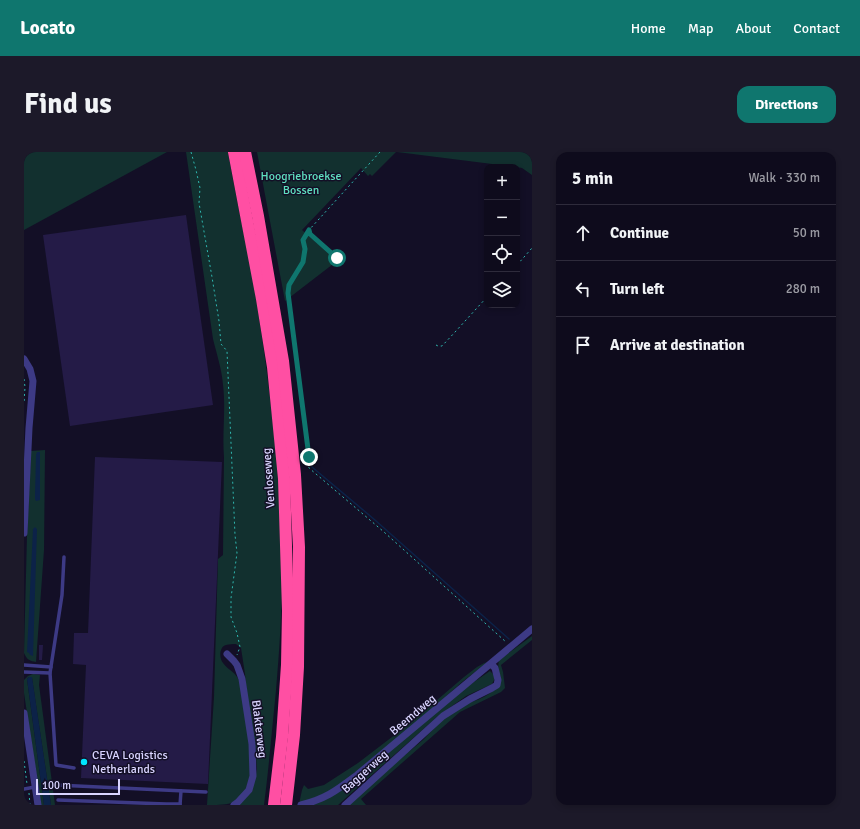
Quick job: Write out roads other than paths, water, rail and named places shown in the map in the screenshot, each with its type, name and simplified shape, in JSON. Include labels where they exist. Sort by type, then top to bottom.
[{"type":"highway","name":"Venloseweg","points":[[234,152],[273,367],[284,480],[288,611],[287,665],[282,737],[274,805]]},
{"type":"highway","name":"Venloseweg","points":[[245,152],[258,216],[283,360],[295,475],[299,547],[298,667],[294,735],[286,805]]},
{"type":"street","points":[[24,359],[30,369],[33,381],[29,428],[24,533]]},
{"type":"street","name":"Beemdweg","points":[[301,805],[324,798],[357,775],[532,628]]},
{"type":"street","name":"Blakterweg","points":[[226,654],[237,665],[242,679],[252,744],[253,776],[249,790],[234,805]]},
{"type":"street","name":"Baggerweg","points":[[345,805],[443,716],[470,698],[497,685],[498,680],[495,668],[491,664]]},
{"type":"street","points":[[24,713],[29,788],[38,805]]},
{"type":"lane","points":[[64,557],[62,595],[50,673],[56,765],[74,768]]},
{"type":"lane","points":[[24,665],[51,667]]},
{"type":"lane","points":[[24,672],[50,673]]},
{"type":"lane","points":[[56,785],[206,792]]},
{"type":"lane","points":[[58,800],[180,804],[181,791]]},
{"type":"water","points":[[37,452],[40,452],[40,500],[36,501],[35,495]]},
{"type":"water","points":[[35,527],[37,529],[33,656],[27,652],[33,529]]},
{"type":"water","points":[[32,677],[51,805],[44,805],[27,679]]},
{"type":"waterway","points":[[312,467],[375,520],[509,639]]},
{"type":"place","name":"CEVA Logistics Netherlands","points":[[84,762]]},
{"type":"park label","name":"Hoogriebroekse Bossen","points":[[301,183]]}]
